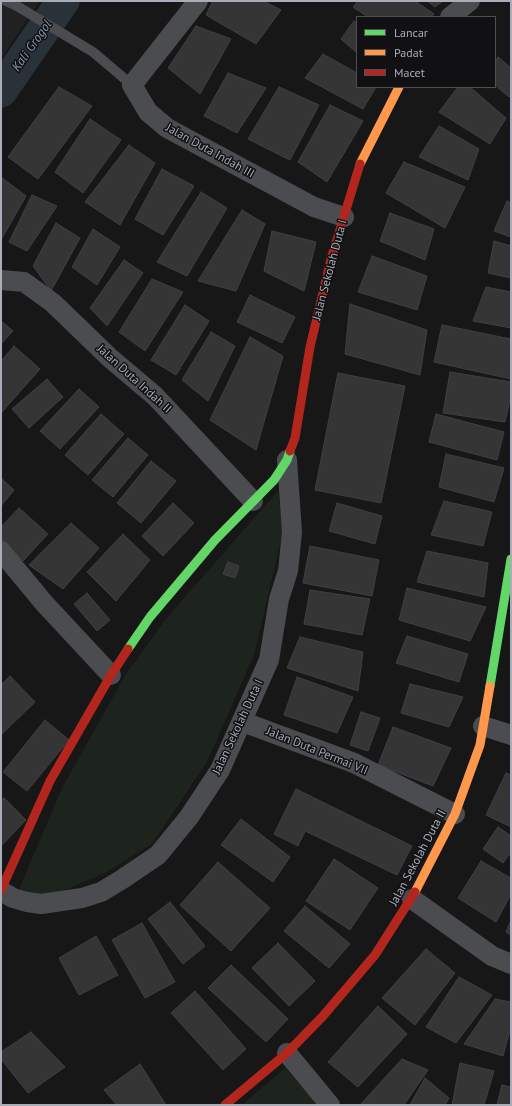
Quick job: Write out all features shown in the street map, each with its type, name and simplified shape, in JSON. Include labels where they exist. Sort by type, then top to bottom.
[{"type":"street","points":[[132,85],[198,1]]},
{"type":"street","points":[[451,16],[470,1]]},
{"type":"street","name":"Jalan Duta Indah III","points":[[132,85],[148,112],[166,128],[314,207],[344,217]]},
{"type":"street","name":"Jalan Sekolah Duta I","points":[[287,460],[292,532],[288,571],[279,599],[269,660],[243,722],[220,770],[189,817],[158,855],[121,880],[101,892],[82,898],[42,904],[13,898],[1,890],[50,781],[111,675],[150,617],[215,540],[274,480],[287,460],[295,438],[310,347],[331,259],[359,166],[374,133],[398,88]]},
{"type":"street","name":"Jalan Duta Indah II","points":[[1,280],[24,282],[53,303],[110,358],[155,396],[253,501]]},
{"type":"street","points":[[1,551],[44,603],[111,675]]},
{"type":"street","name":"Jalan Sekolah Duta II","points":[[225,1105],[287,1052],[323,1016],[374,955],[412,899],[455,814],[480,745],[511,559]]},
{"type":"street","name":"Jalan Duta Permai VII","points":[[243,722],[354,763],[455,814]]},
{"type":"street","points":[[483,726],[511,735]]},
{"type":"street","points":[[412,899],[492,956],[511,964]]},
{"type":"street","points":[[287,1052],[330,1105]]},
{"type":"lane","name":"Jalan Duta Indah III","points":[[6,1],[78,42],[93,52],[132,85]]},
{"type":"shaded area","points":[[1,1],[40,1],[1,59]]},
{"type":"shaded area","points":[[278,491],[283,532],[254,655],[207,762],[152,844],[105,873],[55,894],[17,894],[62,788],[126,674],[165,620]]},
{"type":"shaded area","points":[[285,1068],[318,1105],[242,1105]]},
{"type":"building","points":[[213,1],[263,1],[281,10],[256,44],[206,15]]},
{"type":"building","points":[[358,1],[415,1],[434,14],[432,16],[366,16],[353,7]]},
{"type":"building","points":[[427,1],[443,1],[435,7]]},
{"type":"building","points":[[354,21],[356,22],[356,52],[341,39]]},
{"type":"building","points":[[196,26],[231,39],[200,94],[168,68]]},
{"type":"building","points":[[323,54],[356,72],[356,88],[375,88],[363,109],[305,78]]},
{"type":"building","points":[[498,57],[511,68],[511,95],[509,97],[496,86],[496,60]]},
{"type":"building","points":[[228,73],[266,88],[237,133],[204,116]]},
{"type":"building","points":[[59,87],[92,106],[38,179],[8,157]]},
{"type":"building","points":[[279,87],[319,105],[290,160],[248,139]]},
{"type":"building","points":[[457,88],[471,88],[506,118],[490,144],[439,112]]},
{"type":"building","points":[[330,105],[363,121],[327,182],[298,162]]},
{"type":"building","points":[[90,119],[121,140],[83,193],[55,172]]},
{"type":"building","points":[[439,126],[479,149],[468,180],[419,157]]},
{"type":"building","points":[[129,145],[155,163],[120,225],[85,202]]},
{"type":"building","points":[[404,162],[465,187],[445,228],[386,193]]},
{"type":"building","points":[[162,169],[194,186],[163,235],[135,219]]},
{"type":"building","points":[[1,177],[26,196],[1,240]]},
{"type":"building","points":[[201,192],[227,208],[187,276],[157,262]]},
{"type":"building","points":[[32,195],[57,206],[27,251],[9,242]]},
{"type":"building","points":[[507,201],[511,203],[511,237],[494,231]]},
{"type":"building","points":[[242,210],[265,224],[236,291],[198,281]]},
{"type":"building","points":[[390,213],[434,229],[425,260],[380,241]]},
{"type":"building","points":[[56,223],[80,238],[51,291],[33,266]]},
{"type":"building","points":[[93,229],[120,247],[97,285],[72,267]]},
{"type":"building","points":[[272,231],[316,242],[304,291],[264,271]]},
{"type":"building","points":[[494,241],[511,246],[511,278],[488,273]]},
{"type":"building","points":[[372,256],[427,276],[417,310],[358,292]]},
{"type":"building","points":[[124,260],[143,273],[107,326],[90,308]]},
{"type":"building","points":[[152,279],[183,292],[145,351],[119,332]]},
{"type":"building","points":[[486,287],[511,292],[511,328],[473,321]]},
{"type":"building","points":[[250,295],[295,317],[282,343],[237,322]]},
{"type":"building","points":[[350,304],[427,330],[420,375],[345,354]]},
{"type":"building","points":[[185,305],[209,321],[176,375],[151,360]]},
{"type":"building","points":[[1,321],[13,331],[1,344]]},
{"type":"building","points":[[442,325],[511,339],[511,379],[434,362]]},
{"type":"building","points":[[211,332],[235,346],[208,401],[182,380]]},
{"type":"building","points":[[250,337],[283,356],[256,450],[210,420]]},
{"type":"building","points":[[14,346],[40,369],[2,412],[1,361]]},
{"type":"building","points":[[450,372],[511,382],[511,396],[505,422],[443,413]]},
{"type":"building","points":[[338,373],[405,386],[381,503],[315,490]]},
{"type":"building","points":[[47,379],[63,397],[29,428],[12,409]]},
{"type":"building","points":[[79,389],[99,407],[60,449],[40,431]]},
{"type":"building","points":[[101,414],[124,434],[88,475],[65,455]]},
{"type":"building","points":[[436,414],[504,432],[497,460],[429,442]]},
{"type":"building","points":[[128,438],[148,455],[113,497],[92,480]]},
{"type":"building","points":[[446,454],[504,468],[494,502],[439,487]]},
{"type":"building","points":[[151,461],[176,481],[141,523],[117,503]]},
{"type":"building","points":[[1,478],[14,490],[1,506]]},
{"type":"building","points":[[444,501],[492,512],[483,546],[431,535]]},
{"type":"building","points":[[173,503],[194,523],[163,556],[142,536]]},
{"type":"building","points":[[337,503],[382,516],[375,544],[329,531]]},
{"type":"building","points":[[19,508],[48,534],[23,561],[1,541],[1,527]]},
{"type":"building","points":[[71,523],[99,548],[63,589],[29,565]]},
{"type":"building","points":[[123,534],[150,560],[116,601],[87,572]]},
{"type":"building","points":[[310,546],[379,560],[372,596],[303,583]]},
{"type":"building","points":[[427,551],[488,563],[484,597],[417,582]]},
{"type":"building","points":[[228,562],[239,566],[235,578],[223,574]]},
{"type":"building","points":[[407,588],[486,607],[470,641],[399,620]]},
{"type":"building","points":[[310,590],[370,599],[362,635],[304,624]]},
{"type":"building","points":[[87,593],[110,620],[97,631],[74,604]]},
{"type":"building","points":[[407,636],[468,654],[459,682],[396,663]]},
{"type":"building","points":[[300,637],[363,652],[358,691],[287,668]]},
{"type":"building","points":[[10,676],[35,702],[1,735],[1,685]]},
{"type":"building","points":[[297,677],[353,697],[337,733],[284,715]]},
{"type":"building","points":[[410,684],[463,697],[449,727],[401,713]]},
{"type":"building","points":[[361,712],[380,718],[368,751],[350,745]]},
{"type":"building","points":[[45,720],[69,740],[27,791],[3,772]]},
{"type":"building","points":[[393,727],[451,748],[433,786],[378,765]]},
{"type":"building","points":[[506,773],[511,775],[511,827],[486,815]]},
{"type":"building","points":[[296,789],[412,846],[397,875],[305,831],[298,846],[274,834]]},
{"type":"building","points":[[4,798],[26,820],[1,846],[1,801]]},
{"type":"building","points":[[241,819],[290,857],[273,882],[221,845]]},
{"type":"building","points":[[498,827],[511,836],[511,852],[503,863],[483,849]]},
{"type":"building","points":[[334,859],[378,888],[350,930],[306,901]]},
{"type":"building","points":[[481,861],[511,878],[511,894],[496,922],[458,898]]},
{"type":"building","points":[[218,862],[270,908],[231,951],[180,905]]},
{"type":"building","points":[[170,902],[205,946],[183,964],[148,919]]},
{"type":"building","points":[[305,906],[350,944],[329,968],[284,931]]},
{"type":"building","points":[[511,920],[511,935],[506,932]]},
{"type":"building","points":[[142,923],[175,982],[145,998],[112,940]]},
{"type":"building","points":[[96,936],[118,975],[79,995],[59,958]]},
{"type":"building","points":[[278,943],[315,981],[289,1006],[252,968]]},
{"type":"building","points":[[426,949],[455,973],[415,1025],[382,998]]},
{"type":"building","points":[[231,965],[288,1019],[266,1042],[208,988]]},
{"type":"building","points":[[459,977],[492,995],[456,1043],[426,1027]]},
{"type":"building","points":[[195,991],[246,1049],[223,1070],[171,1013]]},
{"type":"building","points":[[495,999],[511,1002],[511,1027],[503,1056],[464,1044]]},
{"type":"building","points":[[378,1006],[407,1034],[358,1087],[328,1062]]},
{"type":"building","points":[[31,1032],[65,1067],[28,1093],[1,1059],[1,1052]]},
{"type":"building","points":[[402,1059],[428,1070],[404,1105],[360,1105]]},
{"type":"building","points":[[460,1063],[494,1071],[484,1105],[452,1105]]},
{"type":"building","points":[[140,1064],[166,1105],[117,1105],[104,1090]]},
{"type":"building","points":[[425,1078],[449,1098],[445,1105],[410,1105]]},
{"type":"building","points":[[502,1085],[511,1087],[511,1105],[497,1105]]},
{"type":"waterway","name":"Kali Grogol","points":[[1,91],[63,1]]},
{"type":"traffic: fast","points":[[128,649],[150,617],[215,540],[274,480],[287,460],[290,451]]},
{"type":"traffic: fast","points":[[490,686],[511,559]]},
{"type":"traffic: slow","points":[[360,164],[398,88]]},
{"type":"traffic: slow","points":[[415,892],[455,814],[480,745],[490,686]]},
{"type":"traffic: jam","points":[[290,451],[295,438],[310,347],[331,259],[360,164]]},
{"type":"traffic: jam","points":[[1,890],[50,781],[111,675],[128,649]]},
{"type":"traffic: jam","points":[[225,1105],[287,1053],[323,1016],[375,955],[415,892]]}]
